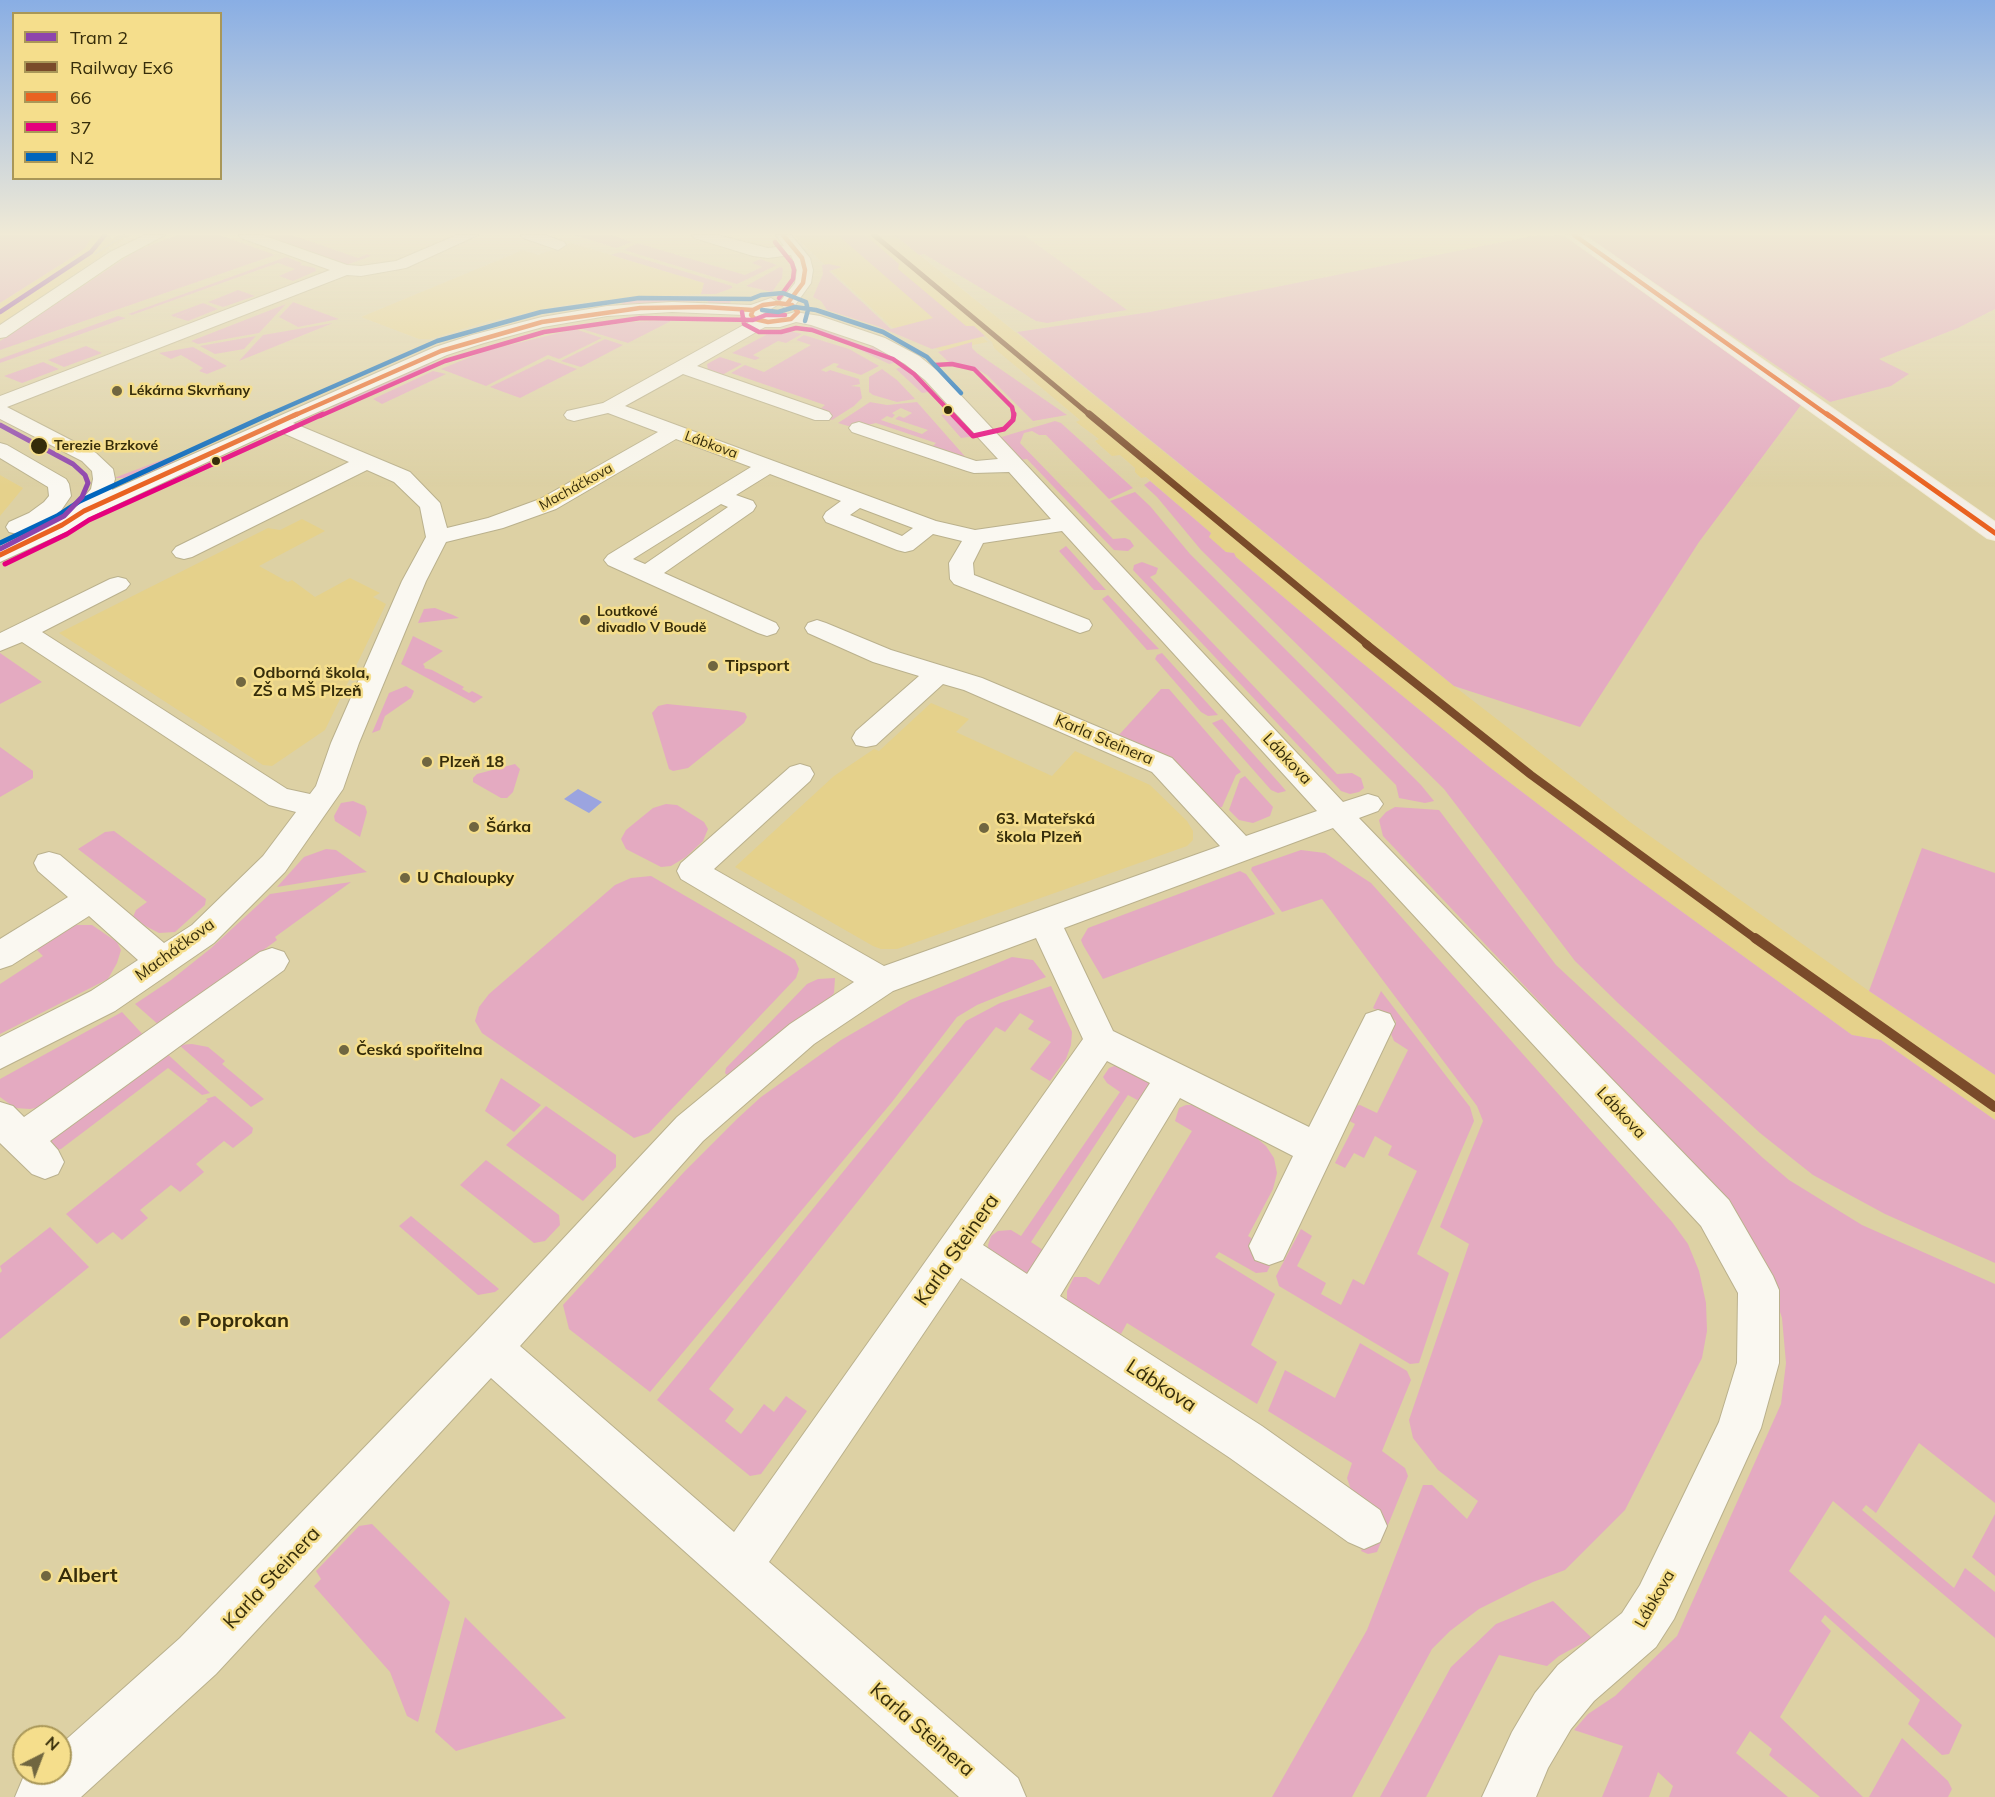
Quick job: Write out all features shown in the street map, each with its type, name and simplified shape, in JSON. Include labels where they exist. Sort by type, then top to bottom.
[{"type":"main road","points":[[1692,319],[1995,533]]},
{"type":"street","points":[[0,333],[21,319]]},
{"type":"street","points":[[0,403],[218,319]]},
{"type":"street","name":"Lábkova","points":[[84,511],[171,469],[441,351],[509,329],[560,319]]},
{"type":"street","name":"Lábkova","points":[[609,407],[711,350],[754,319]]},
{"type":"street","name":"Lábkova","points":[[768,319],[780,322],[783,319]]},
{"type":"street","name":"Lábkova","points":[[816,319],[873,339],[912,360],[932,376],[1068,524],[1353,809],[1715,1213],[1759,1290],[1758,1363],[1739,1428],[1713,1488],[1657,1602],[1639,1630],[1576,1683],[1553,1711],[1530,1750],[1509,1797]]},
{"type":"street","points":[[711,350],[734,357]]},
{"type":"street","points":[[682,367],[822,416]]},
{"type":"street","points":[[574,415],[609,407]]},
{"type":"street","name":"Lábkova","points":[[609,407],[857,499],[834,517],[905,545],[929,526],[975,537],[1068,524]]},
{"type":"street","points":[[0,411],[97,462],[102,469],[104,479],[101,490],[84,511],[62,525],[0,555]]},
{"type":"street","points":[[276,423],[402,477],[429,502],[437,537]]},
{"type":"street","points":[[859,428],[974,467],[1013,465]]},
{"type":"street","name":"Macháčkova","points":[[0,1054],[103,1001],[203,934],[274,864],[329,789],[345,743],[414,581],[437,537],[495,523],[548,504],[675,431]]},
{"type":"street","points":[[0,449],[58,484],[80,490],[101,490]]},
{"type":"street","points":[[184,552],[366,462]]},
{"type":"street","points":[[767,628],[616,561],[768,466]]},
{"type":"street","name":"Lábkova","points":[[37,518],[101,490],[122,486],[171,469]]},
{"type":"street","points":[[0,535],[37,518],[52,507],[60,496],[58,484]]},
{"type":"street","points":[[646,574],[746,506],[718,496]]},
{"type":"street","points":[[975,537],[961,563],[962,579],[1080,625]]},
{"type":"street","points":[[12,637],[118,584]]},
{"type":"street","name":"Karla Steinera","points":[[817,628],[882,656],[973,684],[1162,765],[1241,850]]},
{"type":"street","points":[[12,637],[279,798],[316,806]]},
{"type":"street","points":[[866,738],[939,673]]},
{"type":"street","points":[[800,774],[692,872],[881,981]]},
{"type":"street","name":"Karla Steinera","points":[[42,1797],[198,1656],[490,1348],[690,1129],[802,1034],[881,981],[1353,809]]},
{"type":"street","points":[[49,863],[162,961]]},
{"type":"street","points":[[0,956],[90,898]]},
{"type":"street","points":[[1045,922],[1101,1041],[1172,1079],[1318,1149]]},
{"type":"street","points":[[22,1140],[272,962]]},
{"type":"street","points":[[1269,1246],[1378,1024]]},
{"type":"street","name":"Karla Steinera","points":[[738,1567],[1101,1041]]},
{"type":"street","points":[[1033,1302],[1172,1079]]},
{"type":"street","name":"Lábkova","points":[[956,1251],[1246,1442],[1364,1526]]},
{"type":"street","name":"Karla Steinera","points":[[490,1348],[999,1797]]},
{"type":"shaded area","points":[[0,319],[9,319],[0,325]]},
{"type":"shaded area","points":[[33,319],[90,319],[0,350],[0,341]]},
{"type":"shaded area","points":[[110,319],[124,319],[0,363],[0,359]]},
{"type":"shaded area","points":[[248,319],[272,319],[259,333],[198,344],[191,341]]},
{"type":"shaded area","points":[[283,319],[339,319],[298,327]]},
{"type":"shaded area","points":[[366,319],[500,319],[430,339],[419,339]]},
{"type":"shaded area","points":[[855,319],[880,319],[891,329],[930,319],[957,319],[966,326],[974,326],[985,336],[932,349]]},
{"type":"shaded area","points":[[883,319],[999,319],[1454,686],[1630,822],[1869,991],[1995,1075],[1995,1120],[1881,1040],[1852,1035],[1630,874],[1488,766],[1333,639],[1234,553],[1226,552],[1209,537],[1211,533],[1146,477],[1141,478],[1135,472],[1135,468],[1120,455],[1112,456],[1095,441],[1099,439],[1076,422],[1080,420],[994,348],[992,342],[975,327],[973,329],[988,342],[942,351],[892,327]]},
{"type":"shaded area","points":[[1032,319],[1072,319],[1047,323]]},
{"type":"shaded area","points":[[1104,319],[1680,319],[1801,405],[1699,542],[1580,727],[1454,686],[1017,332]]},
{"type":"shaded area","points":[[1708,319],[1976,319],[1879,359],[1909,374],[1891,386],[1830,402]]},
{"type":"shaded area","points":[[671,321],[628,343],[582,329],[630,322]]},
{"type":"shaded area","points":[[333,323],[239,361],[263,335]]},
{"type":"shaded area","points":[[812,325],[869,348],[874,346],[901,361],[889,364],[850,345],[806,330]]},
{"type":"shaded area","points":[[575,329],[602,338],[559,359],[548,355],[486,386],[441,369],[485,351]]},
{"type":"shaded area","points":[[775,330],[802,334],[786,343],[778,341],[753,355],[760,358],[755,360],[732,353]]},
{"type":"shaded area","points":[[804,335],[849,349],[879,366],[861,375],[836,367],[839,364],[834,363],[821,370],[826,372],[830,370],[859,379],[860,384],[851,386],[860,387],[862,398],[832,420],[822,417],[820,409],[825,405],[731,373],[745,365],[764,372],[811,345],[796,340]]},
{"type":"shaded area","points":[[256,336],[244,349],[215,354],[200,346]]},
{"type":"shaded area","points":[[605,339],[623,345],[581,367],[561,361]]},
{"type":"shaded area","points":[[972,342],[972,348],[977,353],[1067,415],[1033,421],[987,375],[980,371],[954,367],[938,352]]},
{"type":"shaded area","points":[[86,346],[102,353],[64,367],[48,360]]},
{"type":"shaded area","points":[[193,347],[227,366],[207,374],[199,371],[203,368],[181,355],[171,359],[159,353]]},
{"type":"shaded area","points":[[720,357],[742,364],[722,375],[708,370],[707,364]]},
{"type":"shaded area","points":[[548,359],[577,369],[520,398],[490,387]]},
{"type":"shaded area","points":[[43,362],[59,369],[22,383],[4,376]]},
{"type":"shaded area","points":[[428,364],[429,368],[339,408],[326,405],[340,403]]},
{"type":"shaded area","points":[[906,365],[919,376],[928,392],[922,393],[896,369]]},
{"type":"shaded area","points":[[882,369],[897,380],[915,399],[897,402],[869,392],[869,377]]},
{"type":"shaded area","points":[[433,371],[446,374],[382,404],[373,399]]},
{"type":"shaded area","points":[[870,402],[887,405],[917,402],[969,461],[932,447],[936,443],[876,423],[855,428],[838,423]],"holes":[[[901,408],[912,413],[904,418],[899,416],[895,419],[928,430],[922,434],[881,420],[887,416],[892,418],[895,415],[892,413]]]},
{"type":"shaded area","points":[[948,414],[965,424],[977,436],[961,438],[941,415]]},
{"type":"shaded area","points":[[1055,421],[1061,423],[1133,488],[1109,499],[1046,435],[1039,435],[1032,431],[1024,433],[1020,443],[1113,539],[1130,540],[1134,546],[1128,551],[1114,550],[1027,459],[1020,460],[998,438]]},
{"type":"shaded area","points":[[167,458],[176,462],[137,478],[114,478]]},
{"type":"shaded area","points":[[0,475],[23,488],[0,516]]},
{"type":"shaded area","points":[[1150,481],[1211,533],[1209,537],[1226,552],[1234,553],[1333,639],[1488,766],[1630,874],[1852,1035],[1881,1040],[1995,1120],[1995,1263],[1885,1214],[1813,1175],[1760,1133],[1618,1003],[1575,961],[1444,789],[1201,550],[1157,497],[1144,485]]},
{"type":"shaded area","points":[[154,490],[154,492],[34,545],[128,498]]},
{"type":"shaded area","points":[[1135,492],[1150,506],[1190,554],[1421,785],[1434,801],[1425,803],[1399,798],[1396,785],[1110,501]]},
{"type":"shaded area","name":"Odborná škola, ZŠ a MŠ Plzeň","points":[[302,519],[325,531],[259,566],[288,582],[292,580],[315,597],[350,578],[380,593],[373,597],[386,604],[325,730],[272,766],[263,765],[59,633],[268,528],[280,530]]},
{"type":"shaded area","points":[[1066,546],[1106,590],[1094,590],[1059,551]]},
{"type":"shaded area","points":[[1142,562],[1158,568],[1156,574],[1150,577],[1337,774],[1352,773],[1361,778],[1364,788],[1350,794],[1341,791],[1133,570],[1134,565]]},
{"type":"shaded area","points":[[1108,595],[1159,649],[1147,650],[1102,599]]},
{"type":"shaded area","points":[[435,608],[459,618],[418,623],[424,609]]},
{"type":"shaded area","points":[[413,636],[443,651],[423,664],[424,668],[464,687],[462,689],[469,693],[472,691],[483,697],[474,703],[401,664]]},
{"type":"shaded area","points":[[0,653],[42,682],[0,704]]},
{"type":"shaded area","points":[[1162,653],[1218,715],[1208,716],[1201,712],[1155,659]]},
{"type":"shaded area","points":[[406,686],[414,691],[411,698],[385,716],[380,730],[372,733],[389,693]]},
{"type":"shaded area","points":[[1161,689],[1169,689],[1241,772],[1236,775],[1222,807],[1217,808],[1117,737]]},
{"type":"shaded area","name":"63. Mateřská škola Plzeň","points":[[931,703],[969,719],[956,732],[1052,776],[1075,751],[1150,785],[1187,821],[1193,831],[1193,840],[1187,846],[897,949],[881,949],[873,946],[735,867],[834,776],[874,749],[879,751]]},
{"type":"shaded area","points":[[667,704],[737,711],[745,713],[747,717],[744,723],[688,768],[673,771],[669,769],[652,713],[658,706]]},
{"type":"shaded area","points":[[1222,719],[1286,791],[1278,793],[1271,790],[1212,723]]},
{"type":"shaded area","points":[[0,747],[33,771],[33,778],[0,797]]},
{"type":"shaded area","points":[[515,764],[520,769],[513,792],[507,798],[501,798],[473,782],[477,774]]},
{"type":"shaded area","points":[[1245,776],[1273,807],[1270,816],[1253,823],[1239,820],[1229,810],[1240,779]]},
{"type":"shaded area","points":[[353,801],[365,806],[367,812],[360,837],[335,821],[334,816],[341,803]]},
{"type":"shaded area","points":[[666,804],[677,805],[704,822],[708,829],[703,841],[686,857],[671,866],[661,867],[626,849],[621,839],[626,830],[653,808]]},
{"type":"shaded area","points":[[1395,807],[1439,810],[1556,965],[1789,1180],[1862,1225],[1995,1284],[1995,1503],[1919,1443],[1876,1513],[1866,1505],[1862,1510],[1954,1588],[1965,1568],[1995,1592],[1995,1638],[1833,1501],[1789,1571],[1962,1725],[1949,1754],[1942,1755],[1908,1724],[1920,1700],[1825,1615],[1821,1621],[1831,1631],[1780,1717],[1863,1797],[1820,1797],[1769,1755],[1772,1749],[1750,1731],[1736,1753],[1788,1797],[1669,1797],[1673,1786],[1658,1772],[1649,1797],[1602,1797],[1623,1746],[1574,1730],[1588,1714],[1615,1696],[1677,1636],[1781,1404],[1786,1363],[1782,1318],[1766,1270],[1686,1157],[1383,836],[1379,820]]},
{"type":"shaded area","points":[[114,831],[206,899],[205,905],[175,932],[159,933],[132,919],[136,910],[147,902],[78,849],[105,832]]},
{"type":"shaded area","points":[[1922,848],[1995,873],[1995,1075],[1869,991]]},
{"type":"shaded area","points":[[326,849],[336,850],[367,872],[277,887],[304,857]]},
{"type":"shaded area","points":[[1301,850],[1325,853],[1371,883],[1672,1222],[1688,1244],[1699,1271],[1706,1303],[1707,1331],[1702,1358],[1625,1510],[1565,1570],[1533,1582],[1479,1609],[1450,1631],[1432,1649],[1352,1797],[1272,1797],[1367,1630],[1423,1485],[1432,1485],[1467,1519],[1478,1501],[1438,1470],[1413,1438],[1409,1420],[1469,1244],[1440,1227],[1483,1121],[1477,1106],[1322,899],[1282,912],[1251,870],[1252,867]]},
{"type":"shaded area","points":[[1240,871],[1246,874],[1275,914],[1103,979],[1081,940],[1088,928]]},
{"type":"shaded area","points":[[651,876],[789,956],[795,960],[799,969],[796,978],[649,1133],[634,1138],[482,1033],[475,1021],[479,1007],[489,994],[615,885],[631,878]]},
{"type":"shaded area","points":[[351,882],[275,937],[277,940],[160,1026],[135,1004],[171,980],[210,949],[270,894]]},
{"type":"shaded area","points":[[76,925],[92,925],[117,942],[121,950],[108,979],[0,1034],[0,984],[43,956],[37,950],[39,944],[60,931]]},
{"type":"shaded area","points":[[1012,957],[1033,960],[1046,977],[977,1005],[957,1017],[892,1102],[650,1392],[569,1329],[563,1305],[684,1172],[761,1097],[841,1040],[910,1000]]},
{"type":"shaded area","points":[[835,978],[834,993],[829,999],[727,1075],[725,1073],[726,1068],[807,984],[818,979]]},
{"type":"shaded area","points":[[1051,986],[1072,1032],[1071,1045],[1066,1059],[1050,1081],[1030,1069],[1051,1042],[1028,1029],[1034,1021],[1020,1013],[1005,1032],[996,1027],[709,1389],[734,1409],[725,1421],[741,1434],[764,1404],[774,1412],[786,1396],[807,1411],[761,1474],[750,1476],[657,1400],[966,1021],[1000,1003]]},
{"type":"shaded area","points":[[1381,991],[1470,1107],[1474,1121],[1417,1254],[1449,1273],[1419,1363],[1410,1364],[1279,1286],[1276,1276],[1301,1229],[1312,1236],[1297,1266],[1326,1283],[1321,1294],[1341,1305],[1353,1279],[1364,1285],[1417,1171],[1388,1155],[1392,1146],[1375,1136],[1364,1158],[1354,1153],[1345,1168],[1335,1163],[1355,1124],[1346,1119],[1354,1106],[1360,1105],[1377,1113],[1408,1050],[1394,1041],[1391,1034],[1396,1021],[1373,1008]]},
{"type":"shaded area","points":[[122,1012],[147,1039],[46,1106],[30,1109],[15,1108],[0,1097],[0,1079]]},
{"type":"shaded area","points":[[192,1044],[208,1047],[225,1061],[222,1064],[264,1099],[251,1107],[179,1045]]},
{"type":"shaded area","points":[[163,1050],[210,1093],[202,1095],[168,1068],[61,1149],[52,1151],[44,1144]]},
{"type":"shaded area","points":[[1117,1065],[1150,1082],[1152,1090],[1143,1103],[1128,1095],[1031,1242],[1046,1252],[1046,1261],[1021,1279],[989,1256],[988,1245],[991,1236],[998,1231],[1011,1230],[1021,1236],[1120,1092],[1107,1083],[1103,1077],[1109,1068]]},
{"type":"shaded area","points":[[501,1078],[541,1105],[514,1132],[485,1111]]},
{"type":"shaded area","points":[[215,1096],[253,1128],[252,1133],[233,1148],[224,1141],[196,1164],[204,1172],[180,1192],[171,1185],[140,1210],[148,1218],[122,1240],[113,1232],[97,1244],[66,1214],[208,1101],[206,1099]]},
{"type":"shaded area","points":[[1196,1105],[1252,1134],[1266,1146],[1274,1158],[1277,1173],[1273,1189],[1248,1236],[1276,1254],[1267,1272],[1256,1273],[1219,1252],[1215,1257],[1275,1294],[1251,1345],[1277,1362],[1257,1404],[1127,1323],[1121,1334],[1067,1306],[1067,1291],[1074,1277],[1086,1277],[1099,1285],[1192,1131],[1175,1121],[1179,1108]]},
{"type":"shaded area","points":[[546,1106],[616,1155],[616,1167],[583,1201],[506,1145]]},
{"type":"shaded area","points":[[486,1160],[559,1215],[560,1225],[545,1241],[534,1243],[460,1185]]},
{"type":"shaded area","points":[[411,1216],[499,1289],[478,1295],[399,1226]]},
{"type":"shaded area","points":[[50,1227],[89,1267],[0,1339],[0,1273],[2,1271],[0,1266]]},
{"type":"shaded area","points":[[1360,1343],[1407,1371],[1411,1380],[1382,1451],[1405,1468],[1408,1476],[1377,1552],[1368,1554],[1361,1551],[1375,1516],[1351,1490],[1347,1478],[1352,1463],[1268,1411],[1285,1370],[1335,1398]]},
{"type":"shaded area","points":[[1995,1514],[1995,1576],[1972,1557]]},
{"type":"shaded area","points":[[372,1524],[450,1602],[418,1722],[407,1716],[390,1672],[314,1586],[321,1579],[316,1571],[359,1526]]},
{"type":"shaded area","points":[[1553,1601],[1592,1638],[1559,1656],[1547,1666],[1499,1655],[1426,1797],[1380,1797],[1451,1667],[1496,1624]]},
{"type":"shaded area","points":[[465,1617],[566,1718],[456,1751],[435,1732]]},
{"type":"shaded area","points":[[1902,1738],[1948,1781],[1952,1789],[1948,1797],[1869,1797]]},
{"type":"water","points":[[578,789],[602,802],[589,813],[564,799]]},
{"type":"tram line","name":"2","points":[[0,425],[73,464],[85,475],[88,483],[82,497],[64,516],[0,549]]},
{"type":"rail line","name":"Ex6","points":[[975,319],[1403,675],[1531,775],[1668,877],[1995,1107]]},
{"type":"transit line","name":"N2","points":[[0,543],[57,516],[80,501],[197,446],[437,341],[514,319]]},
{"type":"transit line","name":"66","points":[[0,555],[62,525],[84,511],[201,456],[441,351],[542,322],[564,319]]},
{"type":"transit line","name":"37","points":[[5,564],[67,534],[89,520],[205,466],[445,361],[544,332],[635,319]]},
{"type":"transit line","name":"37","points":[[725,319],[756,319]]},
{"type":"transit line","name":"37","points":[[743,319],[744,324],[759,332],[781,332],[796,328],[812,330],[893,359],[914,374],[973,436],[1004,429],[1013,420],[1012,407],[974,369],[952,364],[935,365]]},
{"type":"transit line","name":"66","points":[[755,319],[768,322],[791,319]]},
{"type":"transit line","name":"N2","points":[[843,319],[883,332],[927,357],[961,393]]},
{"type":"transit line","name":"66","points":[[1692,319],[1995,533]]},
{"type":"place","name":"Lékárna Skvrňany","points":[[117,391]]},
{"type":"place","name":"Terezie Brzkové","points":[[39,446]]},
{"type":"place","name":"Loutkové divadlo V Boudě","points":[[585,620]]},
{"type":"place","name":"Tipsport","points":[[713,666]]},
{"type":"place","name":"Odborná škola, ZŠ a MŠ Plzeň","points":[[241,682]]},
{"type":"place","name":"Plzeň 18","points":[[427,762]]},
{"type":"place","name":"Šárka","points":[[474,827]]},
{"type":"place","name":"63. Mateřská škola Plzeň","points":[[984,828]]},
{"type":"place","name":"U Chaloupky","points":[[405,878]]},
{"type":"place","name":"Česká spořitelna","points":[[344,1050]]},
{"type":"place","name":"Poprokan","points":[[185,1321]]},
{"type":"place","name":"Albert","points":[[46,1576]]}]
